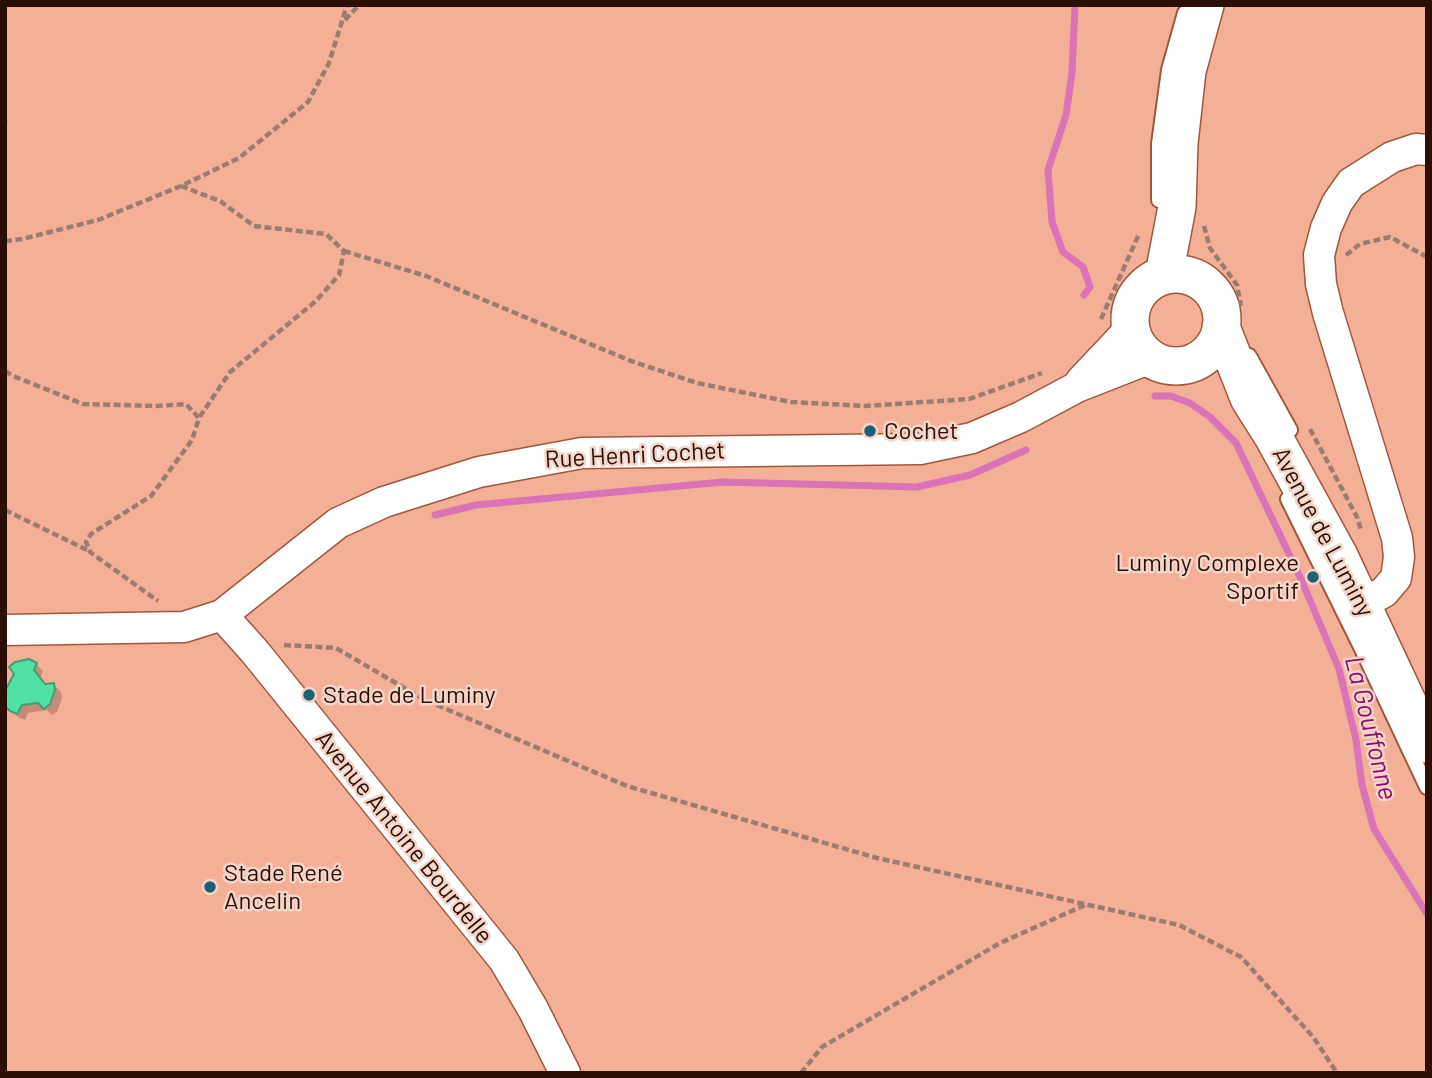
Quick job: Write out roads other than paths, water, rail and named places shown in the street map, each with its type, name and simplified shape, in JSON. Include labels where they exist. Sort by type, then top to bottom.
[{"type":"street","points":[[1200,297],[1137,295],[1113,328],[1134,339],[1141,350],[1151,358],[1173,366],[1196,361],[1213,348],[1200,297],[1174,221],[1187,71],[1205,5]]},
{"type":"street","points":[[1362,604],[1384,592],[1396,578],[1399,557],[1397,538],[1328,313],[1319,255],[1326,228],[1337,203],[1351,184],[1392,156],[1416,149],[1427,150]]},
{"type":"street","name":"Avenue de Luminy","points":[[1200,297],[1249,398]]},
{"type":"street","name":"Rue Henri Cochet","points":[[1077,387],[1113,328]]},
{"type":"street","name":"Rue Henri Cochet","points":[[222,615],[338,523],[384,502],[479,472],[582,453],[920,449],[972,438],[1021,417],[1077,387],[1151,358]]},
{"type":"street","name":"Avenue de Luminy","points":[[1196,361],[1290,431],[1351,547],[1362,604],[1427,744]]},
{"type":"street","points":[[5,630],[184,627],[222,615]]},
{"type":"street","name":"Avenue Antoine Bourdelle","points":[[222,615],[255,652],[504,960],[533,1009],[565,1073]]},
{"type":"lane","points":[[1174,221],[1159,144],[1171,58],[1187,5]]},
{"type":"lane","points":[[1200,297],[1290,431],[1288,500],[1427,787]]},
{"type":"lane","points":[[1337,520],[1351,547]]},
{"type":"waterway","name":"La Gouffonne","points":[[1075,5],[1072,73],[1066,115],[1048,170],[1052,222],[1063,252],[1083,267],[1090,287],[1084,295]]},
{"type":"waterway","name":"La Gouffonne","points":[[1155,396],[1171,396],[1190,403],[1210,417],[1236,443],[1301,579],[1339,669],[1356,740],[1362,785],[1374,829],[1427,914]]},
{"type":"waterway","points":[[435,515],[476,505],[723,482],[917,487],[970,475],[1026,450]]},
{"type":"place","name":"Cochet","points":[[870,431]]},
{"type":"place","name":"Luminy Complexe Sportif","points":[[1313,577]]},
{"type":"place","name":"Stade de Luminy","points":[[309,695]]},
{"type":"place","name":"Stade René Ancelin","points":[[210,887]]}]
